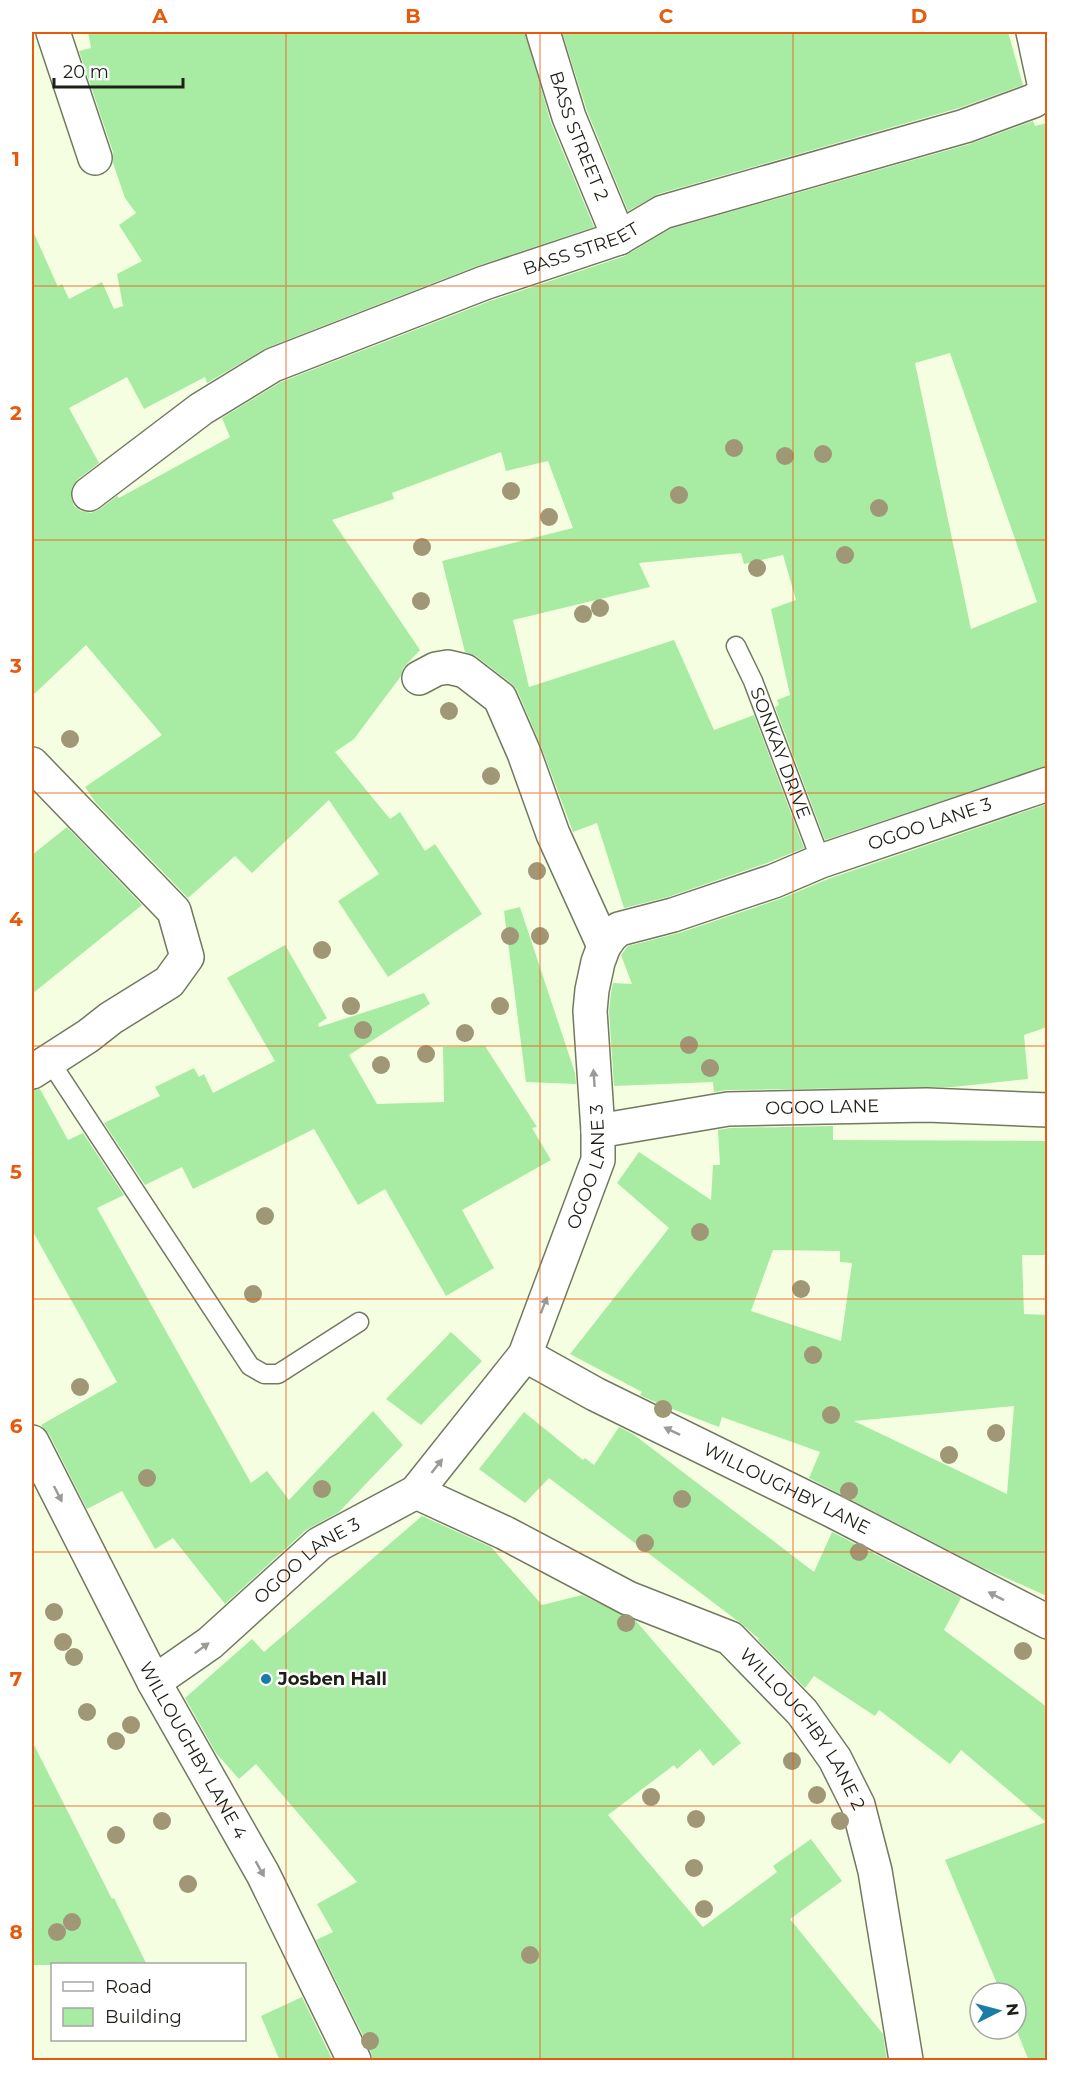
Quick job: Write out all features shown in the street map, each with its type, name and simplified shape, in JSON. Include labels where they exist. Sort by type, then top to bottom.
[{"type":"street","points":[[53,32],[95,158]]},
{"type":"street","name":"BASS STREET 2","points":[[543,32],[569,117],[619,238]]},
{"type":"street","name":"BASS STREET","points":[[89,494],[201,409],[273,365],[484,283],[619,238],[663,212],[965,126],[1034,101],[1044,94],[1044,83],[1033,32]]},
{"type":"street","points":[[419,678],[436,669],[448,667],[465,670],[500,699],[524,753],[553,834],[604,946]]},
{"type":"street","points":[[32,764],[174,911],[187,957],[169,982],[40,1066]]},
{"type":"street","name":"OGOO LANE 3","points":[[154,1682],[210,1643],[319,1544],[416,1492],[525,1355],[597,1160],[598,1131],[590,1011],[592,990],[604,946],[611,936],[619,929],[685,911],[774,881],[821,861],[1047,784]]},
{"type":"street","name":"OGOO LANE","points":[[598,1131],[729,1109],[927,1105],[1047,1110]]},
{"type":"street","name":"WILLOUGHBY LANE","points":[[525,1355],[596,1394],[833,1511],[1047,1622]]},
{"type":"street","name":"WILLOUGHBY LANE 4","points":[[32,1442],[154,1682],[263,1874],[354,2061]]},
{"type":"street","name":"WILLOUGHBY LANE 2","points":[[416,1492],[505,1533],[628,1598],[730,1638],[802,1712],[835,1759],[858,1805],[875,1871],[906,2061]]},
{"type":"lane","name":"SONKAY DRIVE","points":[[736,646],[753,681],[821,861]]},
{"type":"lane","points":[[40,1066],[250,1366],[264,1374],[278,1374],[359,1322]]},
{"type":"building","points":[[88,32],[525,32],[551,123],[594,227],[477,266],[266,348],[207,383],[205,377],[144,409],[127,377],[69,408],[99,463],[78,479],[72,487],[71,497],[74,506],[81,511],[91,513],[117,496],[119,498],[230,437],[222,418],[281,382],[490,301],[625,256],[670,229],[970,144],[1033,121],[1035,126],[1047,123],[1047,766],[825,840],[775,707],[779,705],[777,700],[790,695],[771,609],[796,600],[783,555],[744,564],[741,553],[639,563],[650,587],[513,620],[529,687],[674,640],[714,730],[754,715],[804,848],[668,897],[624,908],[597,823],[573,832],[517,690],[476,656],[465,652],[442,561],[573,528],[548,461],[506,471],[501,452],[392,493],[394,499],[332,520],[420,650],[403,668],[401,676],[354,739],[335,752],[390,819],[400,812],[425,851],[435,844],[482,914],[388,977],[338,901],[379,874],[329,800],[252,873],[235,856],[188,898],[96,803],[85,787],[162,735],[86,645],[32,696],[32,229],[58,287],[62,284],[69,299],[102,282],[114,309],[123,306],[117,274],[142,261],[119,225],[136,213],[125,198],[113,163],[113,152],[79,51],[91,48]],"holes":[[[950,353],[1037,602],[971,629],[915,363]]]},
{"type":"building","points":[[562,32],[1008,32],[1023,85],[959,108],[658,194],[628,211],[587,111]]},
{"type":"building","points":[[1047,804],[1047,1027],[1024,1035],[1028,1079],[953,1087],[714,1092],[713,1082],[614,1086],[609,1011],[613,983],[632,984],[621,955],[628,946],[679,933],[780,899],[828,879]]},
{"type":"building","points":[[67,827],[142,905],[32,994],[32,855]]},
{"type":"building","points":[[520,907],[575,1073],[576,1084],[526,1082],[504,911]]},
{"type":"building","points":[[285,945],[327,1018],[318,1024],[319,1027],[424,993],[430,1004],[349,1055],[377,1104],[444,1102],[443,1047],[485,1046],[537,1127],[532,1128],[551,1160],[462,1210],[494,1268],[446,1296],[385,1189],[358,1205],[314,1129],[193,1189],[182,1167],[145,1185],[104,1123],[160,1096],[155,1087],[194,1068],[199,1077],[204,1074],[213,1093],[275,1061],[227,978]]},
{"type":"building","points":[[40,1089],[68,1140],[83,1133],[124,1195],[97,1208],[251,1483],[267,1471],[289,1500],[373,1411],[403,1445],[339,1512],[306,1530],[225,1604],[173,1538],[155,1549],[122,1491],[87,1509],[49,1434],[41,1425],[117,1382],[32,1230],[32,1090]]},
{"type":"building","points":[[833,1126],[833,1140],[1047,1141],[1047,1255],[1022,1255],[1024,1314],[1047,1315],[1047,1596],[979,1566],[809,1478],[820,1452],[722,1417],[719,1427],[659,1404],[640,1395],[642,1392],[570,1354],[669,1228],[617,1183],[639,1152],[711,1200],[713,1165],[720,1165],[718,1130]],"holes":[[[773,1250],[840,1251],[840,1262],[852,1263],[841,1341],[751,1311]],[[1014,1406],[1007,1494],[854,1421]]]},
{"type":"building","points":[[451,1332],[482,1361],[421,1425],[386,1399]]},
{"type":"building","points":[[524,1412],[583,1460],[585,1458],[594,1465],[619,1427],[633,1434],[814,1572],[832,1532],[961,1598],[944,1630],[1047,1707],[1047,2061],[1029,2061],[1021,2041],[1028,2041],[1028,1981],[996,1981],[945,1860],[1046,1822],[961,1750],[950,1764],[879,1710],[875,1716],[814,1676],[805,1688],[743,1625],[549,1478],[525,1503],[479,1469]]},
{"type":"building","points":[[422,1516],[491,1547],[542,1605],[582,1595],[636,1621],[741,1743],[713,1766],[700,1749],[677,1769],[674,1765],[608,1815],[703,1927],[777,1872],[773,1866],[811,1839],[842,1881],[790,1919],[883,2034],[887,2061],[373,2061],[371,2052],[316,1940],[333,1932],[317,1904],[357,1882],[256,1764],[239,1779],[216,1753],[185,1698],[252,1639],[264,1652]]},
{"type":"building","points":[[32,1741],[146,1963],[32,1965]]},
{"type":"building","points":[[302,1997],[333,2061],[280,2061],[261,2016]]},
{"type":"place","name":"Josben Hall","points":[[266,1679]]}]
